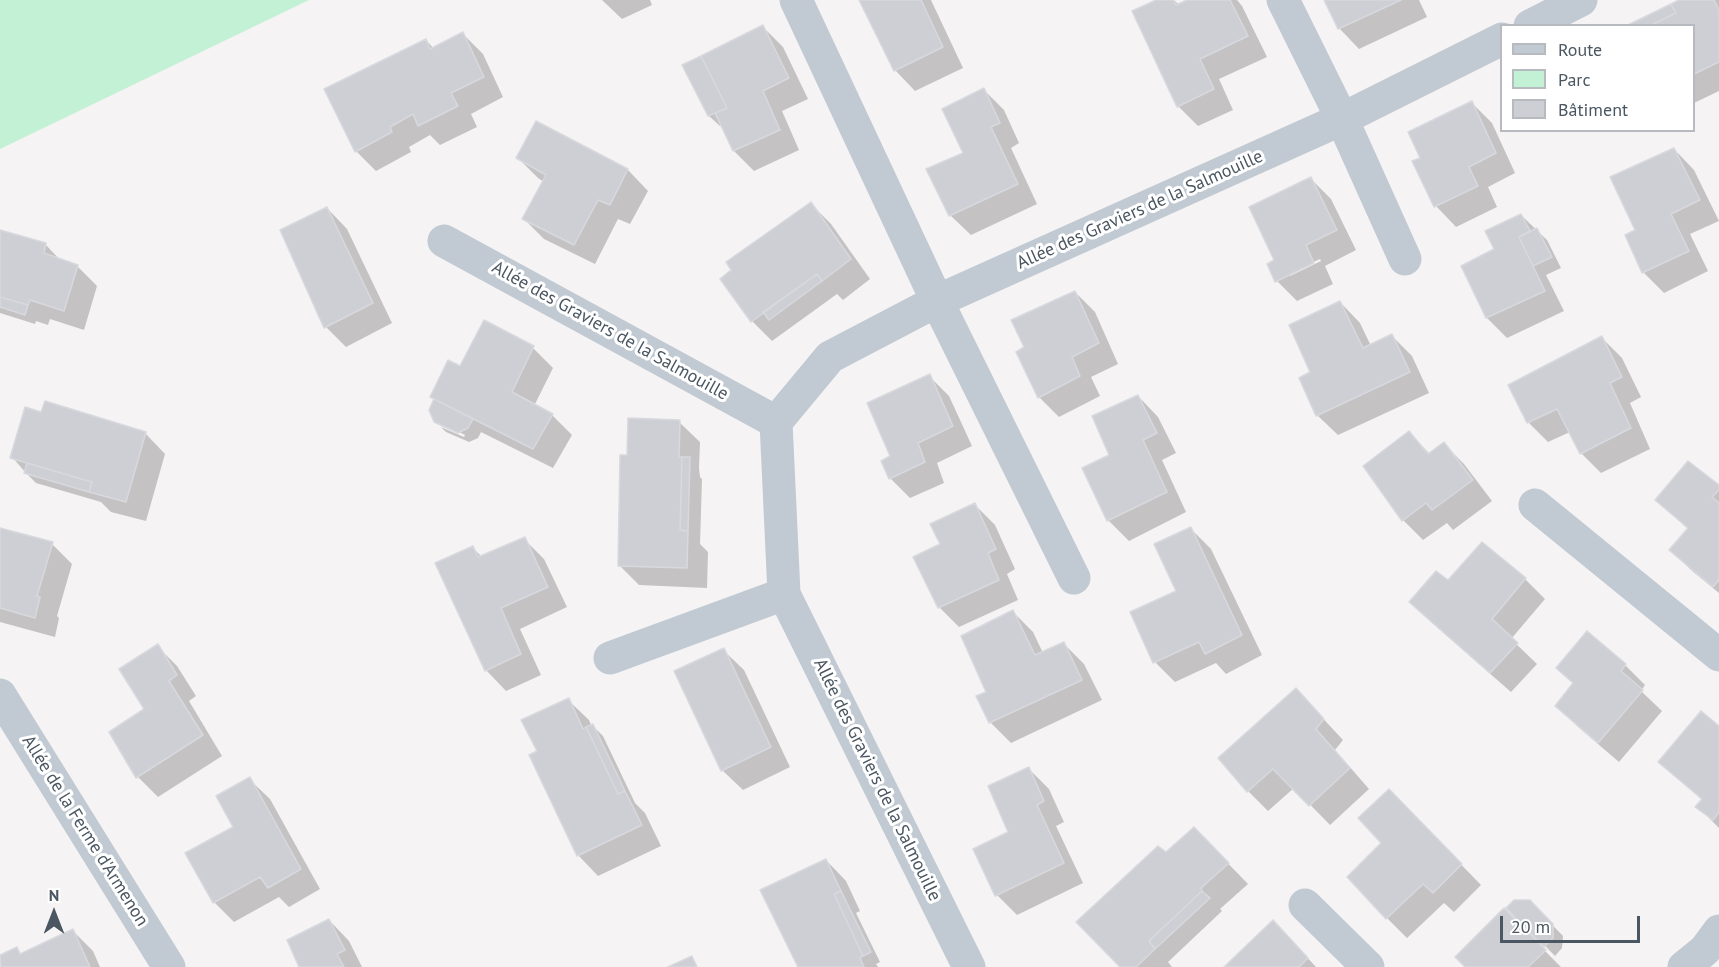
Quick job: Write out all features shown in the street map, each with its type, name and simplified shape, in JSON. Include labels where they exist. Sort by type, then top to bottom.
[{"type":"street","points":[[796,0],[937,301],[1074,578]]},
{"type":"street","points":[[1283,0],[1342,119],[1405,259]]},
{"type":"street","points":[[1534,24],[1581,0]]},
{"type":"street","name":"Allée des Graviers de la Salmouille","points":[[969,967],[784,594],[776,422],[830,357],[937,301],[1342,119],[1500,40]]},
{"type":"street","name":"Allée des Graviers de la Salmouille","points":[[444,241],[776,422]]},
{"type":"street","points":[[1535,505],[1719,655]]},
{"type":"street","points":[[610,658],[784,594]]},
{"type":"street","name":"Allée de la Ferme d'Armenon","points":[[0,695],[169,967]]},
{"type":"street","points":[[1305,904],[1368,967]]},
{"type":"green space","points":[[0,0],[309,0],[0,149]]},
{"type":"building","points":[[859,0],[921,0],[943,47],[894,71]]},
{"type":"building","points":[[1156,0],[1173,0],[1176,5],[1187,0],[1230,0],[1248,36],[1200,59],[1214,89],[1177,107],[1132,11]]},
{"type":"building","points":[[1324,0],[1401,0],[1338,29]]},
{"type":"building","points":[[1679,0],[1714,0],[1719,10],[1719,62],[1695,74],[1695,24],[1653,24],[1676,13],[1671,4]]},
{"type":"building","points":[[1671,4],[1676,13],[1653,24],[1630,24]]},
{"type":"building","points":[[763,25],[789,78],[763,91],[780,130],[733,151],[715,113],[727,108],[701,56]]},
{"type":"building","points":[[463,32],[484,77],[451,93],[458,106],[418,126],[413,114],[390,127],[392,132],[355,152],[324,89],[426,39],[430,49]]},
{"type":"building","points":[[701,56],[727,108],[708,116],[682,65]]},
{"type":"building","points":[[984,88],[1000,123],[991,127],[1018,184],[949,216],[926,169],[963,153],[942,109]]},
{"type":"building","points":[[1472,101],[1496,153],[1469,167],[1478,186],[1434,207],[1412,161],[1420,158],[1408,132]]},
{"type":"building","points":[[536,121],[628,169],[610,205],[598,200],[574,245],[522,219],[546,175],[516,158]]},
{"type":"building","points":[[1674,148],[1700,200],[1671,214],[1689,251],[1642,273],[1625,235],[1635,230],[1610,177]]},
{"type":"building","points":[[1311,177],[1337,230],[1306,245],[1314,263],[1275,282],[1267,264],[1274,260],[1249,207]]},
{"type":"building","points":[[811,202],[851,259],[822,281],[817,274],[751,322],[720,279],[731,270],[726,262]]},
{"type":"building","points":[[327,207],[373,303],[324,328],[280,230]]},
{"type":"building","points":[[1521,214],[1530,231],[1519,237],[1545,291],[1486,318],[1461,266],[1494,249],[1485,231]]},
{"type":"building","points":[[1537,228],[1552,257],[1533,266],[1519,237]]},
{"type":"building","points":[[0,230],[46,243],[44,253],[78,265],[64,311],[30,300],[28,305],[0,297]]},
{"type":"building","points":[[817,274],[822,281],[769,320],[763,312]]},
{"type":"building","points":[[1075,291],[1099,343],[1072,357],[1080,376],[1038,398],[1016,352],[1024,347],[1011,320]]},
{"type":"building","points":[[0,297],[28,305],[25,315],[0,307]]},
{"type":"building","points":[[1340,301],[1363,348],[1392,334],[1410,372],[1316,416],[1299,378],[1310,372],[1289,325]]},
{"type":"building","points":[[484,320],[534,346],[512,392],[553,414],[533,449],[430,397],[448,360],[460,366]]},
{"type":"building","points":[[1602,336],[1622,377],[1610,383],[1631,428],[1580,454],[1557,409],[1527,423],[1508,385]]},
{"type":"building","points":[[930,374],[953,426],[918,443],[925,462],[889,479],[881,461],[890,456],[867,403]]},
{"type":"building","points":[[1138,395],[1157,433],[1143,440],[1167,492],[1107,521],[1082,468],[1109,455],[1092,416]]},
{"type":"building","points":[[434,399],[473,419],[468,428],[458,433],[434,422],[429,410]]},
{"type":"building","points":[[45,401],[146,432],[126,502],[89,492],[92,482],[10,458],[25,407],[41,412]]},
{"type":"building","points":[[628,418],[680,420],[679,457],[682,457],[680,530],[688,531],[687,568],[618,566],[620,455],[627,455]]},
{"type":"building","points":[[1409,431],[1428,454],[1444,442],[1473,480],[1432,510],[1426,503],[1402,521],[1363,466]]},
{"type":"building","points":[[682,457],[690,457],[688,531],[680,530]]},
{"type":"building","points":[[1688,461],[1719,485],[1719,490],[1712,497],[1719,503],[1719,580],[1713,587],[1669,550],[1688,528],[1655,500]]},
{"type":"building","points":[[27,463],[92,482],[89,492],[24,473]]},
{"type":"building","points":[[975,503],[996,549],[988,553],[999,580],[938,608],[913,557],[940,544],[930,524]]},
{"type":"building","points":[[1191,527],[1242,635],[1205,654],[1199,642],[1153,663],[1130,612],[1176,591],[1154,544]]},
{"type":"building","points":[[0,528],[53,542],[37,596],[40,597],[35,618],[0,608]]},
{"type":"building","points":[[525,537],[548,587],[501,608],[521,654],[485,671],[435,563],[473,546],[478,557]]},
{"type":"building","points":[[1482,542],[1526,578],[1492,619],[1518,643],[1490,673],[1409,602],[1436,571],[1448,580]]},
{"type":"building","points":[[1013,610],[1035,655],[1064,642],[1082,680],[989,723],[976,696],[986,692],[961,636]]},
{"type":"building","points":[[1587,631],[1626,664],[1621,671],[1643,690],[1598,743],[1555,706],[1573,683],[1556,668]]},
{"type":"building","points":[[158,644],[177,675],[169,681],[203,735],[136,778],[109,732],[144,709],[119,669]]},
{"type":"building","points":[[724,648],[771,747],[721,771],[674,671]]},
{"type":"building","points":[[1296,688],[1324,719],[1316,729],[1350,768],[1309,806],[1273,769],[1247,792],[1218,758]]},
{"type":"building","points":[[569,698],[583,729],[586,727],[618,794],[625,791],[642,825],[577,856],[529,755],[537,751],[521,720]]},
{"type":"building","points":[[1701,711],[1719,726],[1719,812],[1713,820],[1695,807],[1702,799],[1658,762]]},
{"type":"building","points":[[593,724],[625,791],[618,794],[586,727]]},
{"type":"building","points":[[1029,767],[1044,801],[1037,805],[1064,863],[995,896],[973,849],[1008,832],[988,786]]},
{"type":"building","points":[[250,777],[301,869],[268,888],[260,877],[213,903],[185,853],[233,827],[216,796]]},
{"type":"building","points":[[1389,789],[1462,864],[1433,893],[1423,884],[1386,919],[1347,877],[1381,843],[1358,818]]},
{"type":"building","points":[[1194,827],[1229,863],[1149,941],[1155,949],[1136,967],[1120,967],[1076,922],[1158,846],[1166,852]]},
{"type":"building","points":[[826,859],[841,891],[834,894],[863,956],[860,958],[864,967],[798,967],[760,890]]},
{"type":"building","points":[[841,891],[871,952],[863,956],[834,894]]},
{"type":"building","points":[[1202,891],[1210,898],[1155,949],[1149,941]]},
{"type":"building","points":[[1514,900],[1530,900],[1553,924],[1553,938],[1544,947],[1506,908]]},
{"type":"building","points":[[1504,908],[1546,950],[1528,967],[1465,967],[1455,957]]},
{"type":"building","points":[[329,919],[345,950],[337,954],[344,967],[299,967],[287,940]]},
{"type":"building","points":[[1273,920],[1308,958],[1299,967],[1224,967]]},
{"type":"building","points":[[73,929],[90,967],[1,967],[0,955],[17,947],[20,954]]},
{"type":"building","points":[[692,956],[697,967],[668,967]]}]
